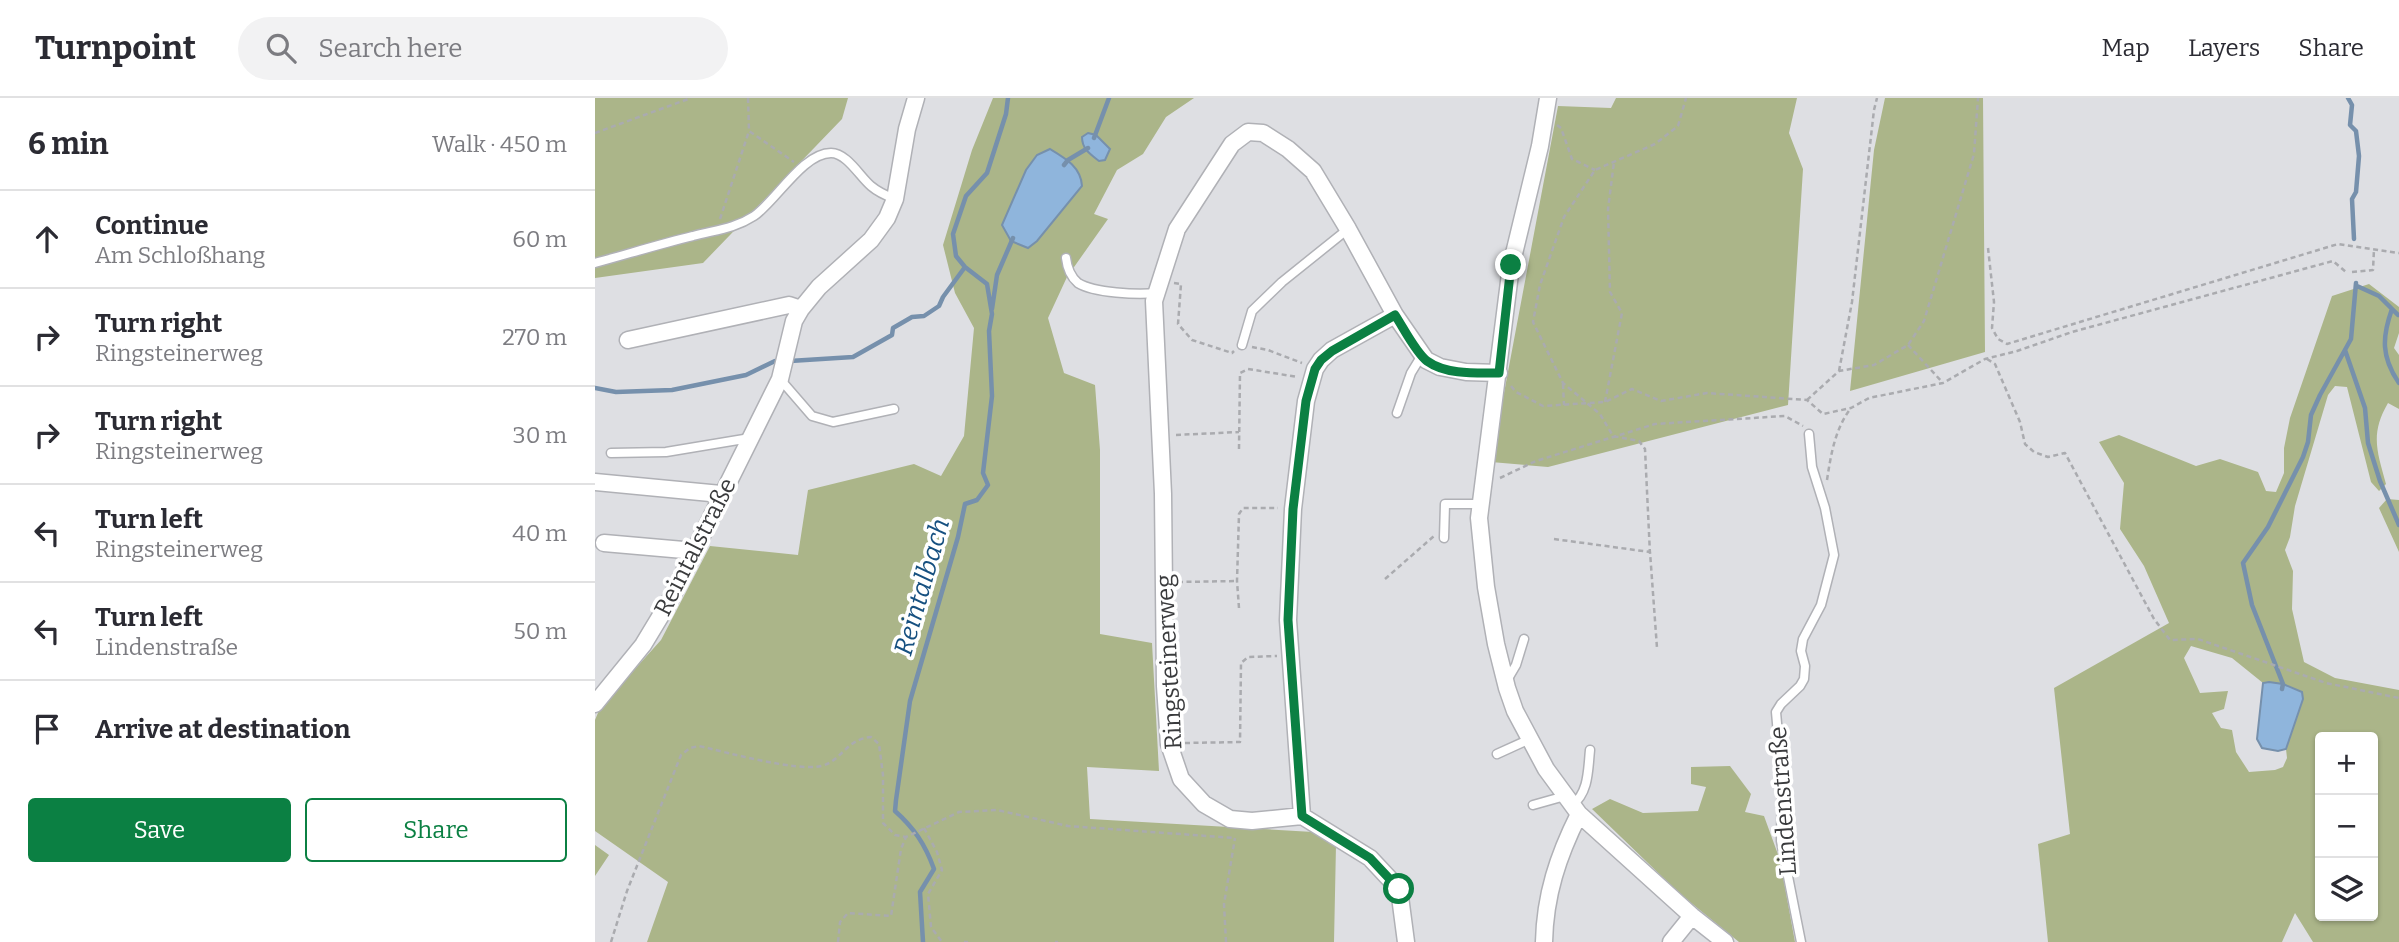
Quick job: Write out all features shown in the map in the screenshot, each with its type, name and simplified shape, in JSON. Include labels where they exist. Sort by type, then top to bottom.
[{"type":"street","name":"Reintalstraße","points":[[595,704],[649,637],[695,551],[780,379],[794,321],[801,309],[819,287],[871,240],[887,218],[895,199],[916,98]]},
{"type":"street","points":[[1548,98],[1511,265],[1480,505],[1483,566],[1496,644],[1515,711],[1546,769],[1572,805],[1692,916],[1725,942]]},
{"type":"street","name":"Ringsteinerweg","points":[[1302,816],[1252,821],[1230,819],[1204,804],[1181,779],[1169,744],[1154,301],[1177,229],[1232,144],[1248,132],[1263,133],[1288,149],[1313,171],[1395,315],[1422,355]]},
{"type":"street","points":[[628,340],[789,305],[801,309]]},
{"type":"street","points":[[1395,315],[1332,351],[1321,360],[1313,374],[1306,401],[1293,509],[1288,620],[1302,816],[1370,858],[1399,889],[1406,942]]},
{"type":"street","points":[[1422,355],[1440,367],[1466,372],[1499,373]]},
{"type":"street","points":[[595,482],[721,494]]},
{"type":"street","points":[[604,542],[695,551]]},
{"type":"street","points":[[1544,942],[1544,914],[1572,805]]},
{"type":"street","points":[[1671,942],[1692,916]]},
{"type":"lane","points":[[595,263],[696,235],[729,229],[768,204],[816,157],[830,153],[840,155],[871,187],[895,199]]},
{"type":"lane","points":[[1242,345],[1252,311],[1282,282],[1348,229]]},
{"type":"lane","points":[[1066,258],[1067,267],[1082,285],[1122,293],[1159,287]]},
{"type":"lane","points":[[1397,413],[1411,373],[1422,355]]},
{"type":"lane","points":[[780,379],[812,416],[833,422],[894,409]]},
{"type":"lane","name":"Lindenstraße","points":[[1801,942],[1781,841],[1782,779],[1776,712],[1804,679],[1805,666],[1801,651],[1803,639],[1821,605],[1834,555],[1825,509],[1812,467],[1809,434]]},
{"type":"lane","points":[[611,453],[666,452],[750,438]]},
{"type":"lane","points":[[1444,536],[1445,504],[1480,505]]},
{"type":"lane","points":[[1506,682],[1516,665],[1524,639]]},
{"type":"lane","points":[[1497,754],[1530,739]]},
{"type":"lane","points":[[1533,805],[1572,805],[1580,799],[1585,787],[1590,750]]},
{"type":"path","points":[[595,133],[691,98]]},
{"type":"path","points":[[716,232],[749,131],[748,98]]},
{"type":"path","points":[[1657,648],[1644,449],[1639,440],[1613,436],[1599,414],[1563,383],[1533,323],[1540,285],[1564,217],[1595,170],[1655,144],[1678,126],[1686,98]]},
{"type":"path","points":[[1839,371],[1853,302],[1877,98]]},
{"type":"path","points":[[1807,400],[1839,371],[1874,365],[1909,345],[1924,321],[1974,154],[1977,98]]},
{"type":"path","points":[[1545,116],[1561,128],[1572,159],[1595,170]]},
{"type":"path","points":[[749,131],[803,168]]},
{"type":"path","points":[[1605,402],[1622,313],[1610,292],[1608,209],[1614,162]]},
{"type":"path","points":[[1987,248],[1994,302],[1992,328],[2007,344],[2338,244],[2399,253]]},
{"type":"path","points":[[2352,272],[2373,270],[2374,249]]},
{"type":"path","points":[[1499,373],[1516,392],[1543,407],[1605,402],[1632,389],[1661,401],[1707,393],[1807,400],[1823,414],[1851,408],[1869,398],[1943,383],[1985,359],[2163,306],[2333,261],[2346,272]]},
{"type":"path","points":[[1159,287],[1181,284],[1178,324],[1192,340],[1232,352],[1242,345],[1268,350],[1313,374]]},
{"type":"path","points":[[1909,345],[1943,383]]},
{"type":"path","points":[[1985,359],[1995,363],[2020,422],[2025,444],[2035,453],[2048,457],[2064,453],[2154,619],[2170,639],[2198,639],[2326,683],[2399,698]]},
{"type":"path","points":[[1239,449],[1240,373],[1248,369],[1313,374]]},
{"type":"path","points":[[1563,383],[1564,405]]},
{"type":"path","points":[[1825,509],[1832,449],[1841,421],[1851,408]]},
{"type":"path","points":[[1483,486],[1536,461],[1655,424],[1785,416],[1801,424],[1809,434]]},
{"type":"path","points":[[1160,435],[1239,432]]},
{"type":"path","points":[[1239,608],[1239,514],[1243,508],[1293,509]]},
{"type":"path","points":[[1385,579],[1433,536],[1444,536]]},
{"type":"path","points":[[1553,539],[1650,554]]},
{"type":"path","points":[[1164,582],[1237,581]]},
{"type":"path","points":[[1169,744],[1240,742],[1241,663],[1248,657],[1291,655]]},
{"type":"path","points":[[611,942],[627,891],[681,755],[690,748],[699,746],[753,758],[820,767],[833,762],[854,741],[871,737],[879,744],[883,775],[883,823],[895,835],[906,837],[959,811],[997,810],[1068,826],[1235,838],[1224,904],[1226,942]]},
{"type":"path","points":[[924,828],[937,852],[942,870],[928,894],[932,927],[942,942]]},
{"type":"path","points":[[838,942],[840,922],[848,913],[891,916],[901,849],[906,837]]},
{"type":"green space","points":[[595,98],[848,98],[842,119],[703,263],[595,278]]},
{"type":"green space","points":[[993,98],[1194,98],[1166,117],[1143,154],[1117,170],[1094,214],[1108,219],[1067,277],[1048,318],[1064,373],[1095,385],[1100,450],[1100,634],[1152,643],[1159,771],[1087,767],[1090,819],[1313,832],[1336,845],[1334,942],[647,942],[668,882],[595,831],[595,720],[600,708],[661,640],[710,546],[798,555],[808,490],[914,464],[941,476],[964,436],[974,328],[955,293],[943,245],[972,150]],"holes":[[[1050,149],[1075,168],[1082,186],[1062,209],[1003,225],[1026,170],[1037,155]]]},
{"type":"green space","points":[[1616,98],[1797,98],[1789,133],[1803,169],[1788,405],[1548,467],[1491,462],[1558,106],[1611,108]]},
{"type":"green space","points":[[1885,98],[1983,98],[1985,352],[1850,391],[1874,150]]},
{"type":"green space","points":[[2369,284],[2399,307],[2399,333],[2394,348],[2399,355],[2399,409],[2388,403],[2377,434],[2378,452],[2386,484],[2379,491],[2371,482],[2347,387],[2335,386],[2328,395],[2295,506],[2285,550],[2293,571],[2292,609],[2304,662],[2335,678],[2399,690],[2399,942],[2313,942],[2295,913],[2282,942],[2048,942],[2038,844],[2070,834],[2054,688],[2169,623],[2144,566],[2120,529],[2124,483],[2099,442],[2119,435],[2196,466],[2220,459],[2258,472],[2266,491],[2276,492],[2284,473],[2284,448],[2290,418],[2332,296]],"holes":[[[2191,646],[2232,658],[2263,683],[2269,682],[2303,700],[2286,749],[2287,758],[2283,767],[2249,772],[2236,752],[2232,730],[2221,728],[2212,713],[2224,709],[2228,691],[2200,693],[2184,658]]]},
{"type":"green space","points":[[2387,499],[2399,500],[2399,552],[2379,508]]},
{"type":"green space","points":[[1730,766],[1751,794],[1745,812],[1764,816],[1780,860],[1795,942],[1739,942],[1679,893],[1592,809],[1610,799],[1643,813],[1698,811],[1706,787],[1691,784],[1691,767]]},
{"type":"green space","points":[[595,845],[609,855],[595,876]]},
{"type":"water","points":[[1088,133],[1096,135],[1110,149],[1105,160],[1099,161],[1085,148],[1082,137]]},
{"type":"water","points":[[1050,149],[1075,168],[1082,186],[1037,241],[1028,248],[1011,241],[1002,225],[1026,170],[1037,155]]},
{"type":"water","points":[[2263,683],[2283,684],[2302,692],[2303,699],[2286,749],[2278,751],[2262,748],[2257,739]]},
{"type":"waterway","name":"Reintalbach","points":[[923,942],[920,892],[934,869],[918,837],[895,811],[896,800],[910,701],[958,537],[965,504],[977,500],[988,485],[983,473],[992,396],[989,331],[992,314],[987,284],[965,267],[956,256],[953,234],[966,196],[987,173],[1006,114],[1008,98]]},
{"type":"waterway","points":[[1094,138],[1109,98]]},
{"type":"waterway","points":[[2348,98],[2352,105],[2350,125],[2356,131],[2359,156],[2356,192],[2352,199],[2354,239]]},
{"type":"waterway","points":[[1064,165],[1088,148]]},
{"type":"waterway","points":[[992,309],[997,275],[1013,238]]},
{"type":"waterway","points":[[790,361],[853,357],[892,335],[893,328],[912,317],[924,316],[939,306],[965,267]]},
{"type":"waterway","points":[[2282,689],[2283,684],[2252,605],[2243,563],[2268,527],[2303,457],[2308,442],[2311,415],[2351,339],[2356,283]]},
{"type":"waterway","points":[[2357,286],[2379,296],[2398,315]]},
{"type":"waterway","points":[[2392,309],[2386,329],[2385,347],[2389,364],[2399,383]]},
{"type":"waterway","points":[[2345,350],[2365,408],[2368,443],[2380,481],[2399,525]]},
{"type":"waterway","points":[[595,388],[616,392],[672,390],[746,375],[775,361]]},
{"type":"route","points":[[1399,889],[1370,858],[1302,816],[1288,620],[1293,509],[1306,401],[1315,369],[1321,360],[1395,315],[1426,360],[1440,367],[1466,372],[1499,373],[1511,265]]}]
